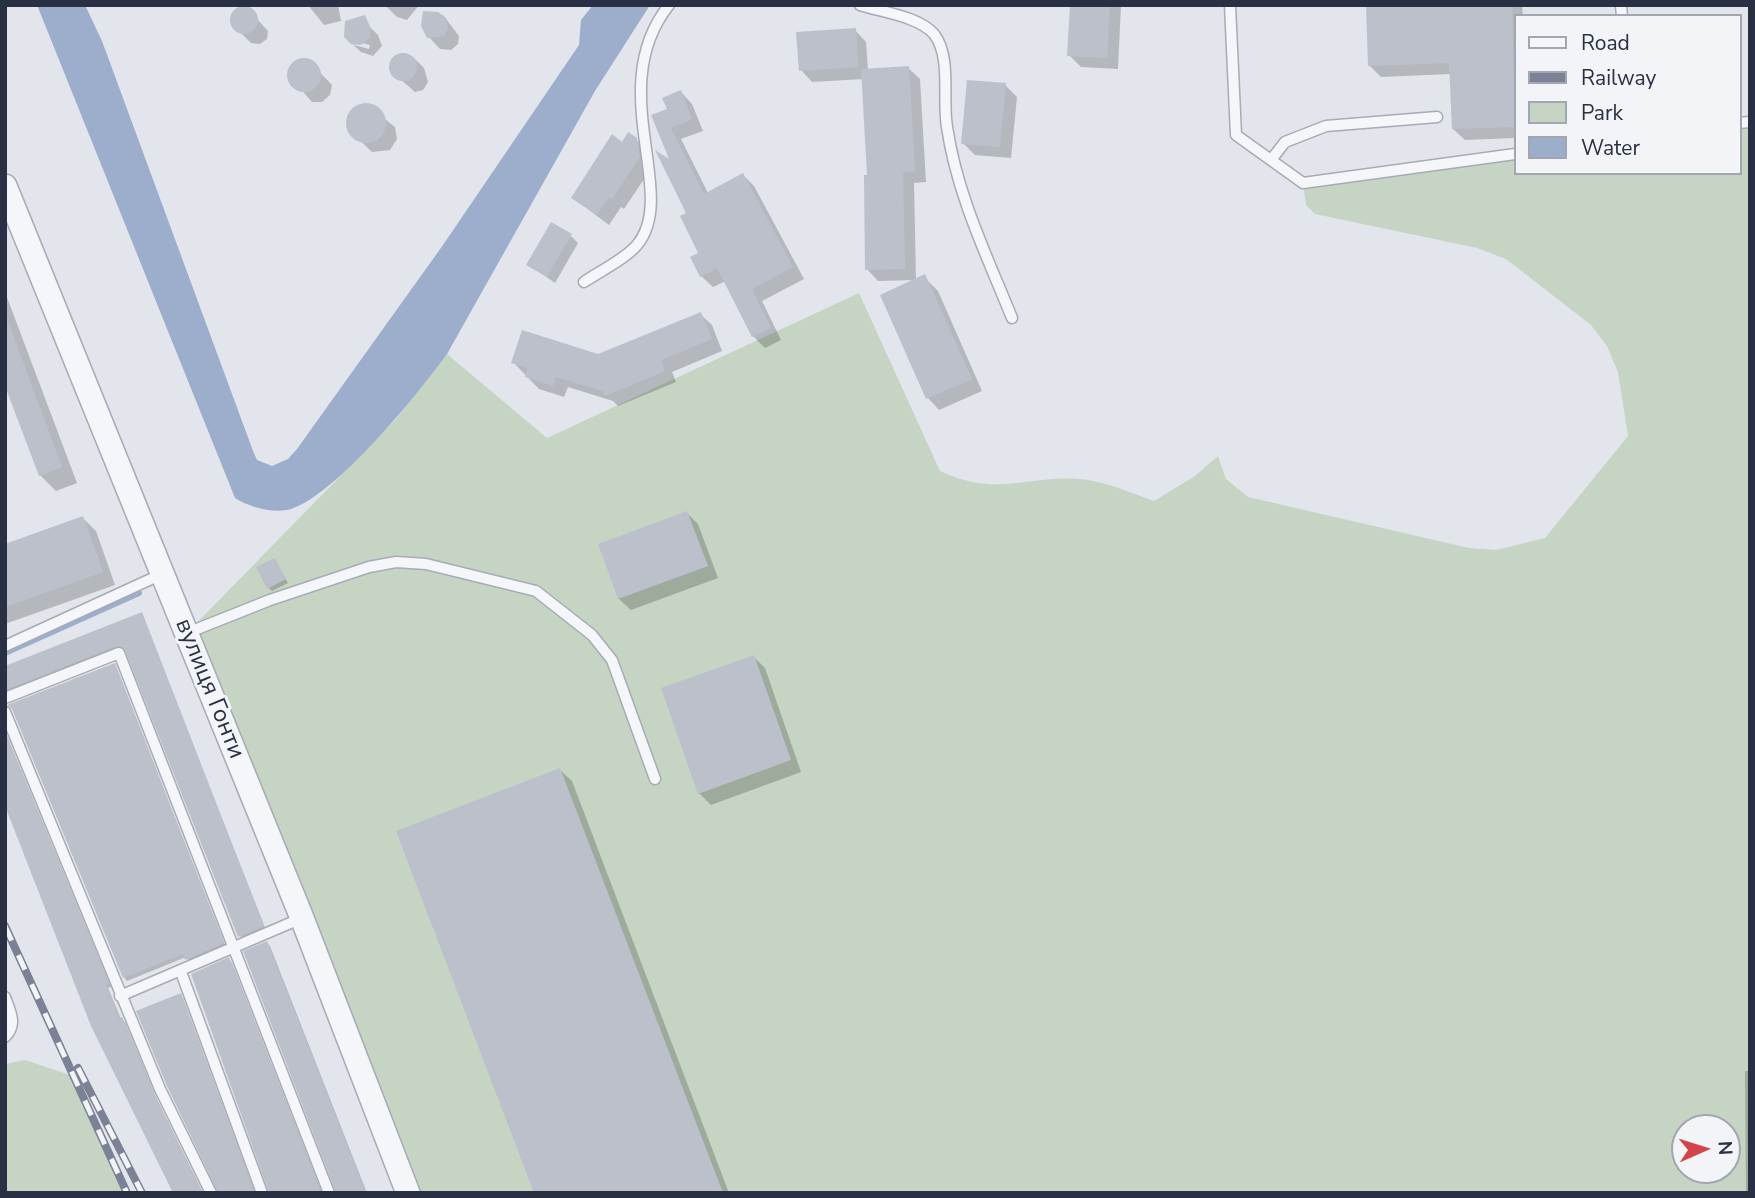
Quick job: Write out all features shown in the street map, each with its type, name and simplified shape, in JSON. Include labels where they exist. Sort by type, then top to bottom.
[{"type":"street","name":"вулиця Гонти","points":[[5,186],[302,918],[408,1193]]},
{"type":"lane","points":[[584,282],[636,246],[648,223],[651,201],[639,102],[639,76],[644,51],[669,5]]},
{"type":"lane","points":[[860,5],[919,23],[933,33],[942,48],[946,127],[961,195],[1012,318]]},
{"type":"lane","points":[[1230,5],[1236,135],[1303,183],[1514,154]]},
{"type":"lane","points":[[1270,160],[1285,142],[1326,126],[1437,117]]},
{"type":"lane","points":[[187,633],[270,600],[369,567],[396,562],[426,564],[536,591],[592,635],[612,660],[655,779]]},
{"type":"lane","points":[[5,646],[163,574]]},
{"type":"lane","points":[[5,698],[119,653],[330,1193]]},
{"type":"lane","points":[[5,712],[120,996],[160,1089],[211,1193]]},
{"type":"lane","points":[[120,996],[302,918]]},
{"type":"lane","points":[[181,972],[261,1193]]},
{"type":"lane","points":[[5,997],[13,1020],[12,1029],[5,1037]]},
{"type":"green space","points":[[1750,122],[1750,1193],[408,1193],[187,633],[396,419],[447,354],[547,438],[859,293],[940,471],[960,479],[995,484],[1061,479],[1089,480],[1154,501],[1195,476],[1218,456],[1226,479],[1248,497],[1469,548],[1496,550],[1545,538],[1628,436],[1618,372],[1607,346],[1591,325],[1506,259],[1477,248],[1315,214],[1306,205],[1303,183],[1514,154],[1514,175],[1741,175],[1741,123]]},
{"type":"green space","points":[[25,1060],[73,1076],[127,1193],[5,1193],[5,1064]]},
{"type":"water","points":[[37,5],[85,5],[102,41],[253,451],[257,460],[272,466],[288,459],[297,449],[443,245],[579,45],[581,20],[593,5],[650,5],[595,91],[447,354],[397,417],[353,464],[310,500],[291,509],[277,511],[254,507],[235,498]]},
{"type":"building","points":[[1070,5],[1110,5],[1107,58],[1067,56]]},
{"type":"building","points":[[1366,5],[1512,5],[1514,127],[1452,129],[1449,63],[1368,66]]},
{"type":"building","points":[[244,6],[254,10],[258,20],[254,30],[244,34],[234,30],[230,20],[234,10]]},
{"type":"building","points":[[423,11],[438,12],[446,18],[448,28],[444,36],[427,38],[421,26]]},
{"type":"building","points":[[365,15],[371,29],[369,39],[361,45],[351,44],[344,37],[345,21]]},
{"type":"building","points":[[856,28],[858,67],[799,71],[796,32]]},
{"type":"building","points":[[403,53],[413,57],[417,67],[413,77],[403,81],[393,77],[389,67],[393,57]]},
{"type":"building","points":[[304,58],[316,63],[321,75],[316,87],[304,92],[292,87],[287,75],[292,63]]},
{"type":"building","points":[[909,66],[915,171],[903,172],[905,269],[865,270],[864,175],[867,175],[861,69]]},
{"type":"building","points":[[967,80],[1006,83],[1000,147],[961,144]]},
{"type":"building","points":[[681,90],[692,119],[671,128],[704,194],[743,173],[793,267],[752,289],[771,328],[752,337],[717,268],[700,277],[690,257],[698,253],[680,216],[686,213],[655,150],[669,159],[651,115],[667,109],[662,98]]},
{"type":"building","points":[[366,103],[380,109],[386,123],[380,137],[366,143],[352,137],[346,123],[352,109]]},
{"type":"building","points":[[628,132],[637,138],[640,157],[612,199],[609,197],[597,215],[571,198],[612,134],[622,142]]},
{"type":"building","points":[[551,222],[572,234],[547,277],[526,265]]},
{"type":"building","points":[[925,274],[972,379],[926,399],[880,295]]},
{"type":"building","points":[[701,312],[712,339],[661,360],[665,371],[605,396],[603,391],[556,377],[553,386],[525,377],[528,368],[511,363],[522,330],[598,354]]},
{"type":"building","points":[[7,319],[62,467],[39,476],[5,386]]},
{"type":"building","points":[[687,511],[708,566],[618,599],[598,544]]},
{"type":"building","points":[[83,516],[103,572],[5,607],[5,544]]},
{"type":"building","points":[[275,558],[286,579],[267,589],[256,567]]},
{"type":"building","points":[[142,612],[264,926],[238,937],[124,648],[116,646],[5,690],[5,666]]},
{"type":"building","points":[[754,655],[791,760],[698,794],[661,688]]},
{"type":"building","points":[[115,663],[224,943],[185,960],[183,954],[123,978],[12,709],[7,705]]},
{"type":"building","points":[[5,732],[109,984],[106,985],[119,1018],[122,1017],[153,1092],[203,1193],[173,1193],[91,1026],[5,806]]},
{"type":"building","points":[[560,768],[723,1193],[534,1193],[396,831]]},
{"type":"building","points":[[267,941],[366,1193],[336,1193],[243,951]]},
{"type":"building","points":[[229,957],[321,1193],[269,1193],[191,974]]},
{"type":"building","points":[[181,993],[254,1193],[218,1193],[167,1086],[136,1011]]},
{"type":"waterway","points":[[5,653],[139,593]]},
{"type":"railway","points":[[5,926],[127,1193]]},
{"type":"railway","points":[[78,1068],[142,1193]]}]
